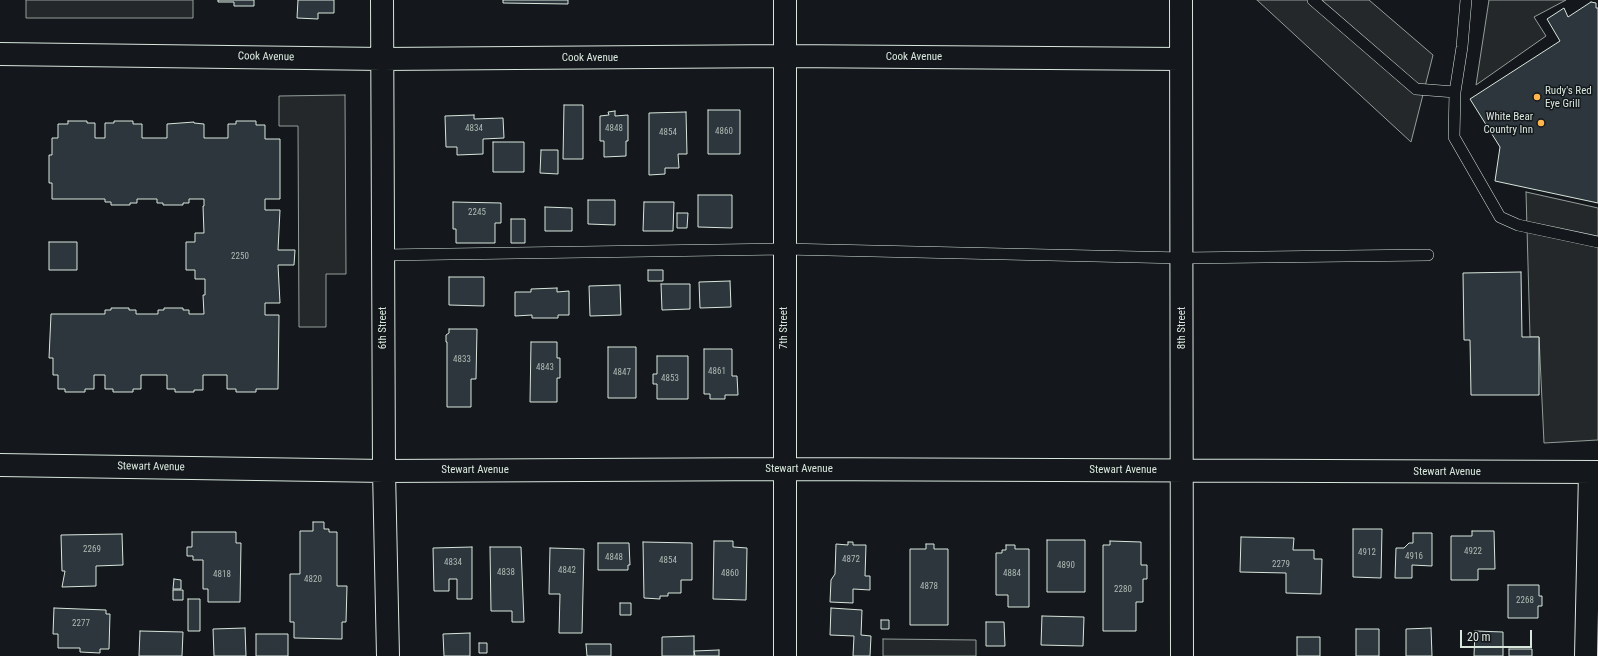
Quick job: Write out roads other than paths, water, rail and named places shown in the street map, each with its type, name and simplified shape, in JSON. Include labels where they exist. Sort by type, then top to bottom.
[{"type":"street","name":"6th Street","points":[[382,0],[384,471],[388,656]]},
{"type":"street","name":"7th Street","points":[[785,0],[785,656]]},
{"type":"street","name":"8th Street","points":[[1181,0],[1180,59],[1183,470],[1182,656]]},
{"type":"street","name":"Cook Avenue","points":[[0,54],[382,59],[785,56],[1180,59]]},
{"type":"street","name":"Stewart Avenue","points":[[0,465],[384,471],[784,469],[1594,472]]},
{"type":"street","points":[[1586,656],[1594,472]]},
{"type":"lane","points":[[1313,0],[1416,89],[1455,92]]},
{"type":"lane","points":[[1466,0],[1462,47],[1455,92],[1454,137],[1500,217],[1518,225],[1598,242]]},
{"type":"lane","points":[[383,255],[784,249],[1182,258],[1428,255]]},
{"type":"place","name":"Rudy's Red Eye Grill","points":[[1537,97]]},
{"type":"place","name":"White Bear Country Inn","points":[[1541,123]]}]
